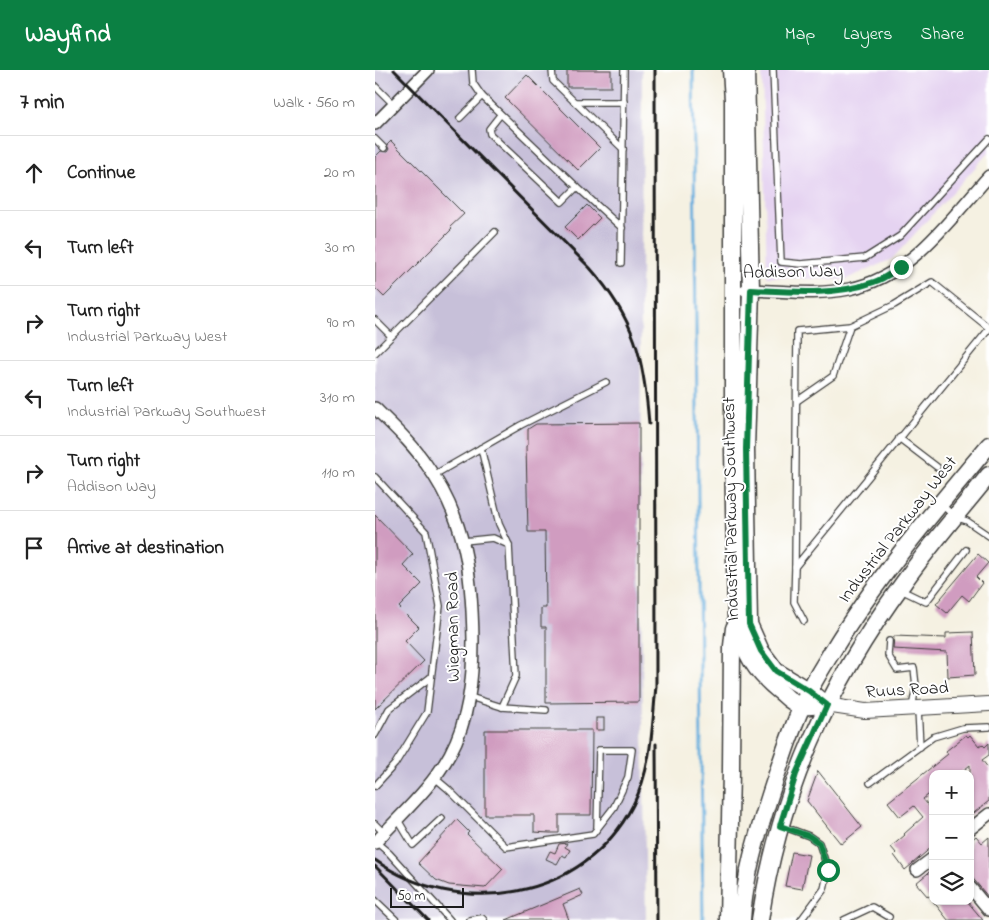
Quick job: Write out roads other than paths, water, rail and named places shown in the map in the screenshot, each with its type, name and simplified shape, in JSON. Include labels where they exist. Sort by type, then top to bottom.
[{"type":"main road","name":"Industrial Parkway Southwest","points":[[731,70],[733,100],[735,620],[742,645],[754,666],[766,681],[789,700],[802,706]]},
{"type":"main road","name":"Industrial Parkway Southwest","points":[[746,70],[751,290],[746,449],[749,624],[761,651],[776,671],[809,691],[827,705]]},
{"type":"main road","name":"Industrial Parkway West","points":[[741,920],[743,896],[759,829],[809,691],[843,633],[888,568],[989,445]]},
{"type":"main road","points":[[760,920],[780,826],[796,774],[827,705],[861,644],[899,589],[989,476]]},
{"type":"main road","points":[[728,920],[732,646],[735,620]]},
{"type":"main road","points":[[802,706],[827,705]]},
{"type":"street","points":[[375,124],[428,70]]},
{"type":"street","name":"Addison Way","points":[[733,289],[819,292],[848,290],[876,282],[901,267],[923,248],[989,176]]},
{"type":"street","name":"Wiegman Road","points":[[375,408],[406,439],[434,476],[455,514],[464,541],[470,572],[473,665],[470,697],[463,724],[451,752],[435,778],[376,843]]},
{"type":"street","name":"Ruus Road","points":[[827,705],[865,711],[989,704]]},
{"type":"street","points":[[974,826],[989,814]]},
{"type":"street","points":[[917,870],[930,860]]},
{"type":"street","points":[[974,892],[989,910]]},
{"type":"lane","points":[[472,70],[473,83],[482,96],[500,115],[508,119],[622,228]]},
{"type":"lane","points":[[552,70],[553,81],[623,149]]},
{"type":"lane","points":[[621,263],[624,70]]},
{"type":"lane","points":[[773,70],[781,262],[801,264],[865,258],[900,236],[989,139]]},
{"type":"lane","points":[[375,86],[395,105]]},
{"type":"lane","points":[[460,118],[482,96]]},
{"type":"lane","points":[[575,102],[624,102]]},
{"type":"lane","points":[[500,115],[489,129],[490,134],[562,202],[577,187]]},
{"type":"lane","points":[[375,138],[384,148]]},
{"type":"lane","points":[[375,353],[495,232]]},
{"type":"lane","points":[[795,567],[989,328],[932,282],[894,305],[850,326],[797,331],[794,602],[804,621]]},
{"type":"lane","points":[[375,320],[391,336]]},
{"type":"lane","points":[[797,401],[833,376],[850,326]]},
{"type":"lane","points":[[434,476],[521,425],[606,382]]},
{"type":"lane","points":[[899,438],[937,467]]},
{"type":"lane","points":[[481,448],[499,524],[509,546],[516,676],[502,707]]},
{"type":"lane","points":[[375,477],[426,532],[440,606],[427,712],[395,764],[375,786]]},
{"type":"lane","points":[[941,503],[955,517],[967,521],[989,536]]},
{"type":"lane","points":[[464,541],[493,538],[509,546]]},
{"type":"lane","points":[[899,589],[925,602],[966,550]]},
{"type":"lane","points":[[889,641],[888,655],[897,670],[915,668],[917,686],[915,708],[920,747]]},
{"type":"lane","points":[[375,735],[389,709],[431,677]]},
{"type":"lane","points":[[470,697],[502,707],[546,710]]},
{"type":"lane","points":[[870,783],[933,737],[951,730],[989,727]]},
{"type":"lane","points":[[435,778],[506,846],[593,834],[597,829],[614,807],[627,777],[632,750],[599,750],[597,829]]},
{"type":"lane","points":[[398,820],[413,845],[442,818]]},
{"type":"lane","points":[[375,824],[384,833]]},
{"type":"lane","points":[[780,826],[809,836],[819,843],[828,870],[824,889],[801,920]]},
{"type":"lane","points":[[376,843],[389,853],[449,920]]},
{"type":"lane","points":[[375,900],[395,920]]},
{"type":"lane","points":[[844,920],[872,907],[889,917]]},
{"type":"lane","points":[[470,920],[482,918],[485,920]]},
{"type":"waterway","points":[[693,70],[703,920]]},
{"type":"railway","points":[[394,70],[590,268],[605,287],[627,322],[635,340],[644,379],[649,424]]},
{"type":"railway","points":[[375,860],[408,879],[444,890],[481,894],[517,891],[552,880],[584,863],[611,837],[633,805],[639,791],[648,762],[656,686],[655,70]]},
{"type":"railway","points":[[656,744],[657,920]]},
{"type":"railway","points":[[375,866],[428,920]]}]
